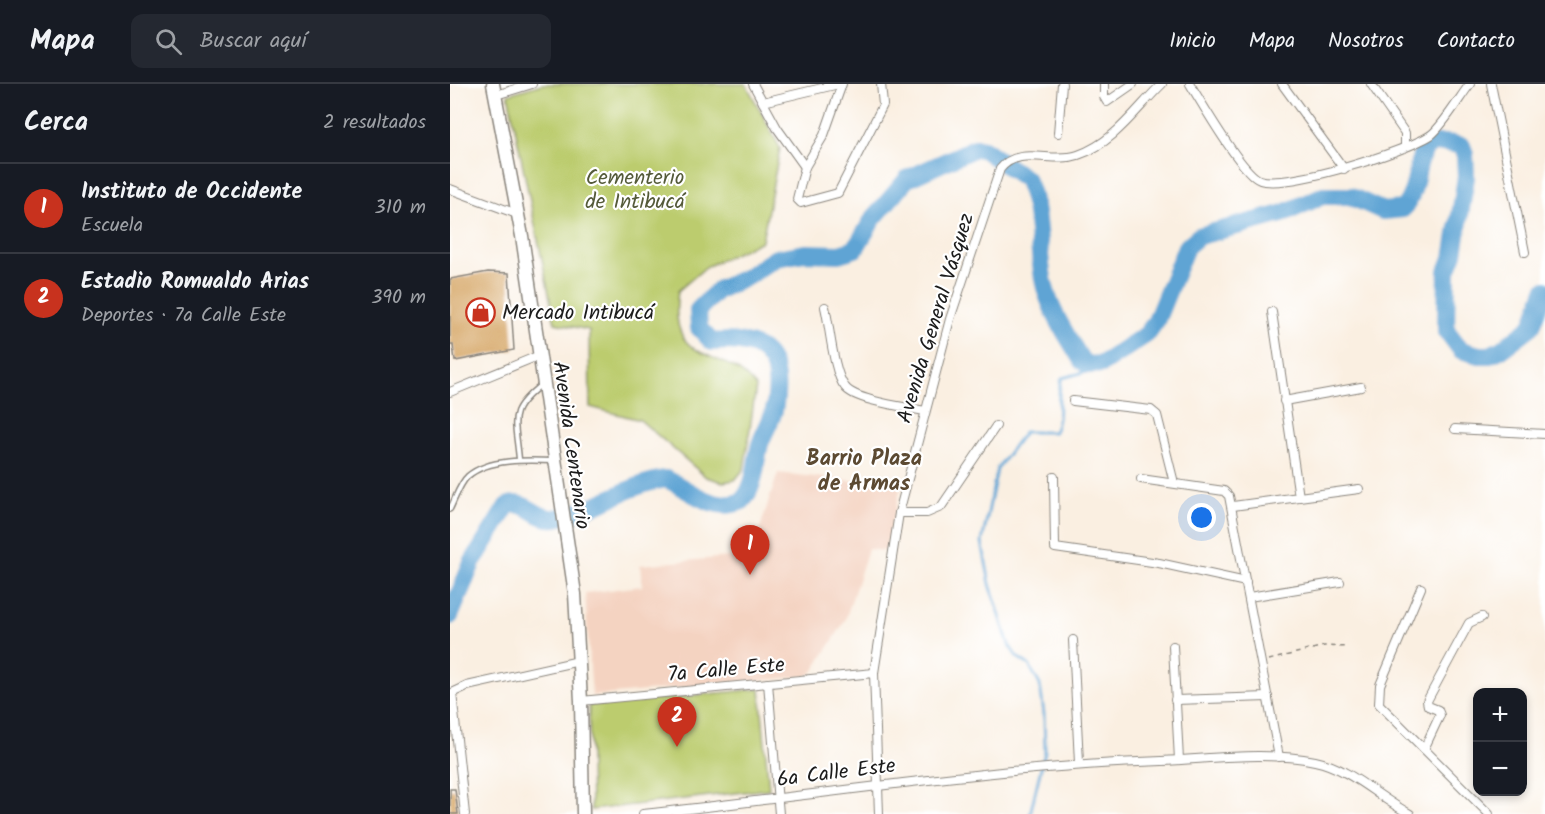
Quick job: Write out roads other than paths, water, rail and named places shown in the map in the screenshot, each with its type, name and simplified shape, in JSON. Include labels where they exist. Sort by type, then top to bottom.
[{"type":"main road","name":"Avenida Centenario","points":[[495,90],[540,355],[575,594],[581,701],[583,814]]},
{"type":"street","points":[[495,90],[532,84]]},
{"type":"street","points":[[753,84],[777,128],[805,167]]},
{"type":"street","points":[[763,102],[840,84]]},
{"type":"street","points":[[840,84],[824,135],[805,167],[798,202],[838,193],[883,105],[881,84]]},
{"type":"street","points":[[1058,133],[1062,84]]},
{"type":"street","points":[[1104,84],[1104,98],[1107,102],[1133,84]]},
{"type":"street","points":[[1190,84],[1224,139],[1258,180],[1277,181],[1344,169],[1432,134],[1470,84]]},
{"type":"street","points":[[1282,84],[1344,169]]},
{"type":"street","points":[[1371,84],[1405,133],[1405,145]]},
{"type":"street","points":[[1491,84],[1525,252]]},
{"type":"street","name":"Avenida General Vásquez","points":[[879,814],[874,673],[900,513],[950,319],[1000,169],[1007,160],[1017,156],[1069,158],[1104,143],[1157,85]]},
{"type":"street","points":[[450,189],[517,214]]},
{"type":"street","points":[[825,307],[840,375],[846,389],[864,397],[925,411]]},
{"type":"street","points":[[1272,312],[1299,497]]},
{"type":"street","points":[[450,392],[540,355]]},
{"type":"street","points":[[1284,401],[1361,387]]},
{"type":"street","points":[[1072,401],[1150,410],[1157,415],[1174,483]]},
{"type":"street","points":[[900,513],[927,513],[941,507],[996,426]]},
{"type":"street","points":[[1455,429],[1545,435]]},
{"type":"street","points":[[1053,477],[1054,548],[1159,563],[1246,582]]},
{"type":"street","points":[[1141,479],[1224,491],[1233,506],[1279,757]]},
{"type":"street","points":[[1233,506],[1359,489]]},
{"type":"street","points":[[1249,597],[1340,582]]},
{"type":"street","points":[[1421,588],[1377,696],[1379,704],[1387,715],[1489,814]]},
{"type":"street","points":[[1424,749],[1440,715],[1438,710],[1428,706],[1427,701],[1469,623],[1482,618]]},
{"type":"street","points":[[1072,640],[1079,764]]},
{"type":"street","points":[[1173,646],[1174,700],[1179,760]]},
{"type":"street","points":[[465,814],[451,693],[467,686],[579,661]]},
{"type":"street","name":"7a Calle Este","points":[[581,701],[874,673]]},
{"type":"street","points":[[768,683],[779,814]]},
{"type":"street","points":[[1174,700],[1268,697]]},
{"type":"street","name":"6a Calle Este","points":[[643,814],[879,784],[1033,768],[1079,764],[1279,757],[1317,761],[1334,767],[1410,814]]},
{"type":"lane","points":[[519,459],[515,414],[521,401],[544,383]]},
{"type":"lane","points":[[450,509],[467,477],[478,471],[519,459],[555,461]]},
{"type":"waterway","points":[[450,616],[472,563],[507,506],[520,505],[543,516],[555,518],[583,510],[639,486],[666,479],[712,502],[731,504],[742,501],[753,481],[760,444],[774,410],[776,376],[772,363],[757,347],[730,341],[712,342],[699,328],[698,310],[718,290],[745,278],[776,258],[805,253],[839,254],[855,249],[873,219],[907,179],[975,148],[983,149],[1026,179],[1034,203],[1045,289],[1059,321],[1082,361],[1088,365],[1102,364],[1147,334],[1156,321],[1186,247],[1199,236],[1282,214],[1322,196],[1350,196],[1383,211],[1403,209],[1411,196],[1424,150],[1432,144],[1462,146],[1465,154],[1466,177],[1454,253],[1447,271],[1446,330],[1461,350],[1479,355],[1490,355],[1502,349],[1532,326],[1545,290]]},
{"type":"waterway","points":[[1030,814],[1045,751],[1040,685],[1029,665],[1017,657],[1009,645],[990,584],[982,542],[997,469],[1024,432],[1054,432],[1058,419],[1062,378],[1085,372],[1088,365]]},
{"type":"place","name":"Mercado Intibucá","points":[[481,312]]},
{"type":"place","name":"Instituto de Occidente","points":[[750,575]]},
{"type":"place","name":"Estadio Romualdo Arias","points":[[677,747]]},
{"type":"district","name":"Barrio Plaza de Armas","points":[[864,470]]},
{"type":"park label","name":"Cementerio de Intibucá","points":[[635,189]]}]
